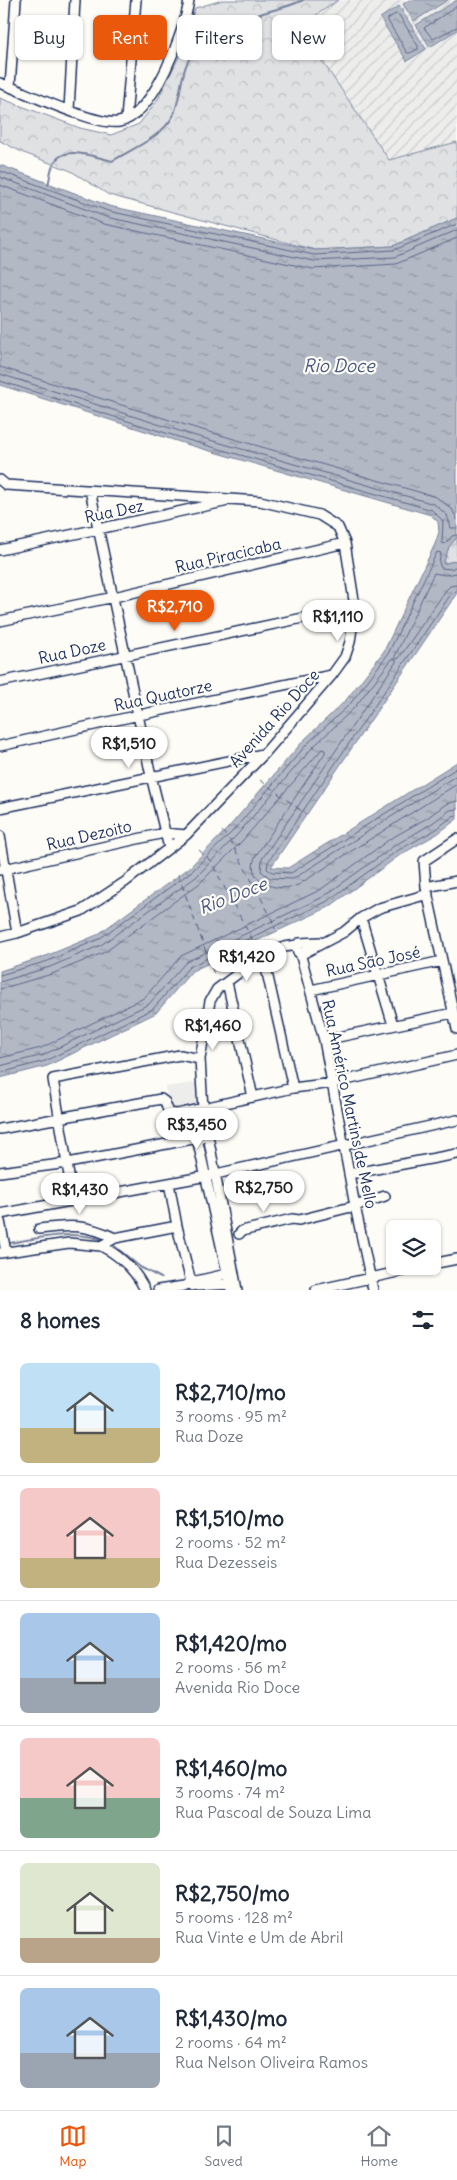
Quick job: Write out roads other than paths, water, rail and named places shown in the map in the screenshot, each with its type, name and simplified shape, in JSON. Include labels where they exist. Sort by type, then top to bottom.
[{"type":"street","points":[[10,87],[16,0]]},
{"type":"street","points":[[69,110],[75,0]]},
{"type":"street","points":[[126,119],[136,0]]},
{"type":"street","points":[[0,83],[101,121],[120,122],[139,110],[157,87],[173,54],[186,18],[189,0]]},
{"type":"street","name":"Avenida Rio Doce","points":[[0,937],[80,911],[125,882],[186,836],[264,754],[332,675],[345,657],[350,642],[355,607],[345,544],[338,527],[319,515],[260,501],[2,484]]},
{"type":"street","points":[[90,490],[151,776],[169,848]]},
{"type":"street","name":"Rua Dez","points":[[0,550],[100,530],[234,499]]},
{"type":"street","name":"Rua Piracicaba","points":[[0,621],[345,544]]},
{"type":"street","name":"Rua Doze","points":[[0,682],[355,607]]},
{"type":"street","name":"Rua Quatorze","points":[[0,746],[138,714],[332,675]]},
{"type":"street","points":[[0,808],[264,754]]},
{"type":"street","name":"Rua Dezoito","points":[[3,869],[164,833],[186,836]]},
{"type":"street","points":[[0,836],[3,869],[17,933]]},
{"type":"street","points":[[457,839],[424,861],[427,891],[457,1029]]},
{"type":"street","points":[[238,1290],[231,1280],[211,1174],[208,1136],[203,1109],[200,1059],[210,1001],[217,989],[263,955],[284,946],[302,949],[325,942],[344,932],[361,918],[379,908],[457,881]]},
{"type":"street","points":[[361,918],[393,1025]]},
{"type":"street","name":"Rua Américo Martins de Mello","points":[[302,949],[324,1040],[355,1206],[373,1290]]},
{"type":"street","points":[[263,955],[293,1088]]},
{"type":"street","name":"Rua São José","points":[[311,990],[442,961]]},
{"type":"street","points":[[227,982],[253,1097]]},
{"type":"street","points":[[324,1040],[453,1013]]},
{"type":"street","points":[[73,1200],[68,1163],[58,1119],[53,1079],[180,1055],[200,1059]]},
{"type":"street","points":[[0,1129],[161,1099],[165,1102],[169,1113],[177,1114],[293,1088],[332,1083],[457,1055]]},
{"type":"street","points":[[177,1114],[183,1140]]},
{"type":"street","points":[[0,1214],[169,1183],[457,1120]]},
{"type":"street","points":[[0,1172],[68,1163],[208,1136]]},
{"type":"street","points":[[197,1138],[211,1174]]},
{"type":"street","points":[[349,1174],[457,1154]]},
{"type":"street","points":[[169,1183],[189,1285]]},
{"type":"street","points":[[224,1237],[238,1234],[243,1236],[292,1224],[299,1220],[355,1206],[385,1196]]},
{"type":"street","points":[[0,1221],[3,1253],[69,1243],[101,1246],[119,1255],[127,1262],[145,1290]]},
{"type":"street","points":[[39,1230],[63,1226],[82,1227],[96,1229],[115,1238]]},
{"type":"street","points":[[101,1246],[115,1238],[177,1226]]},
{"type":"street","points":[[441,1262],[457,1258]]},
{"type":"street","points":[[316,1290],[388,1275]]},
{"type":"street","points":[[158,1290],[231,1280]]},
{"type":"water","points":[[409,0],[448,0],[414,21],[403,4]]},
{"type":"water","points":[[457,0],[457,30],[430,47],[416,25]]},
{"type":"water","points":[[399,6],[426,49],[407,61],[380,18]]},
{"type":"water","name":"Rio Doce","points":[[0,165],[109,206],[315,250],[393,246],[457,218],[457,537],[449,547],[443,564],[457,560],[457,593],[271,867],[288,868],[457,762],[457,819],[437,834],[400,855],[329,907],[192,971],[156,1013],[47,1066],[0,1078],[0,971],[46,956],[97,935],[189,868],[228,828],[304,740],[346,700],[384,651],[439,532],[438,522],[431,515],[186,444],[0,385]]},
{"type":"waterway","points":[[48,185],[51,170],[57,158],[71,153],[80,153],[112,161],[154,136],[162,130],[173,116],[186,66],[194,53],[215,38],[254,16],[303,0]]},
{"type":"waterway","points":[[9,1243],[69,1235],[93,1237],[105,1241]]},
{"type":"waterway","points":[[112,1244],[140,1267],[161,1278]]}]
